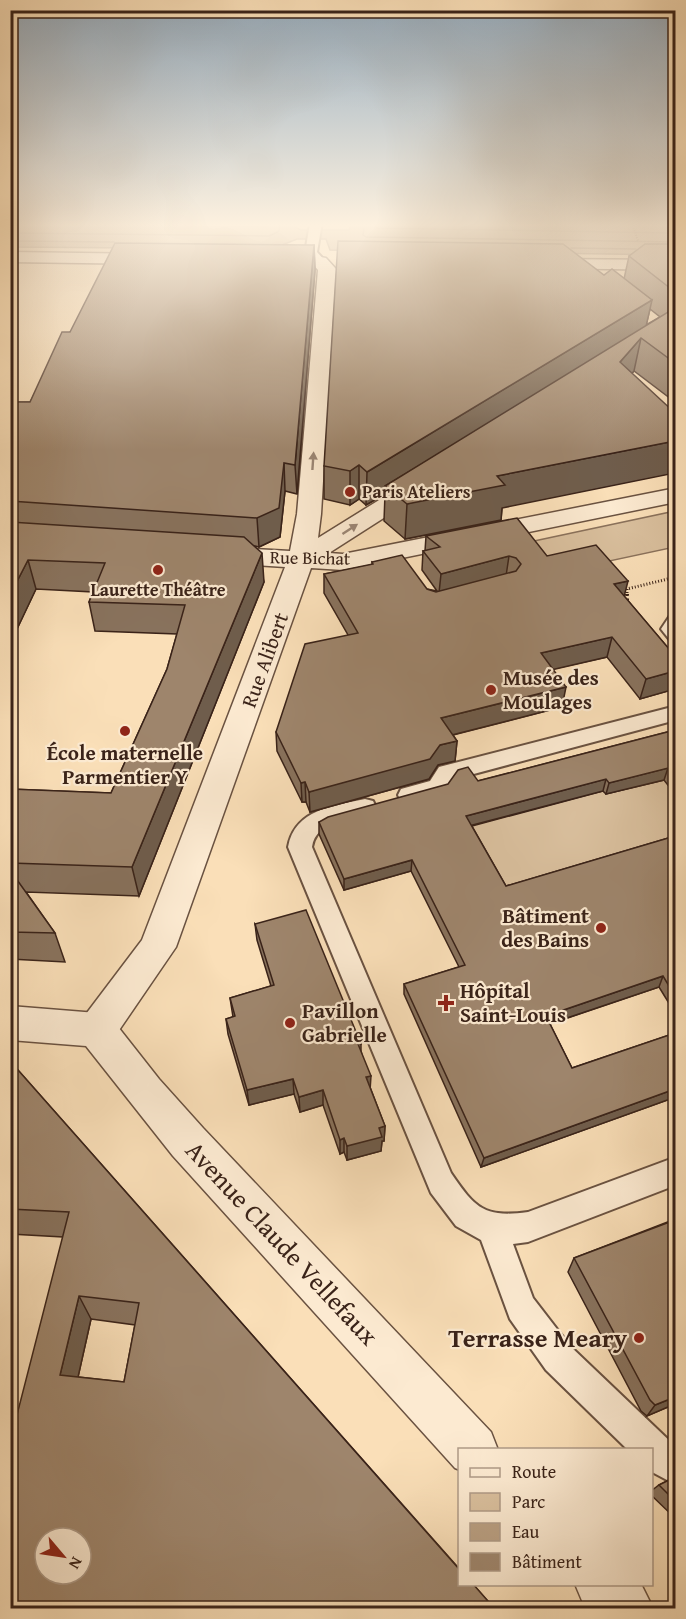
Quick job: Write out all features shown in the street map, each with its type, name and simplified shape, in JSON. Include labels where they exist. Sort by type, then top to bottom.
[{"type":"street","name":"Rue Alibert","points":[[97,1030],[158,947],[301,560],[309,514],[325,299]]},
{"type":"street","points":[[301,560],[439,473]]},
{"type":"street","name":"Rue Bichat","points":[[190,553],[343,562],[402,560],[675,495]]},
{"type":"street","points":[[10,1023],[97,1030]]},
{"type":"street","name":"Avenue Claude Vellefaux","points":[[97,1030],[145,1092],[188,1142],[472,1448]]},
{"type":"street","points":[[604,1586],[625,1608]]},
{"type":"lane","points":[[675,621],[671,629],[675,635]]},
{"type":"lane","points":[[675,713],[447,773],[438,787],[320,819],[306,826],[300,835],[300,847],[441,1183],[458,1210],[477,1223],[510,1231],[528,1227],[675,1171]]},
{"type":"lane","points":[[492,1228],[521,1308],[558,1358],[652,1448]]},
{"type":"lane","points":[[653,1449],[667,1462]]},
{"type":"green space","points":[[675,511],[675,547],[544,575],[520,544]]},
{"type":"green space","points":[[664,779],[675,794],[675,845],[508,895],[465,819],[603,791],[606,794]]},
{"type":"building","points":[[87,299],[309,299],[295,465],[284,463],[279,508],[257,518],[10,501],[10,402],[30,402],[62,332],[70,332]]},
{"type":"building","points":[[334,299],[652,300],[367,472],[359,465],[350,471],[324,466]]},
{"type":"building","points":[[668,312],[675,314],[675,363],[641,338],[620,362],[675,413],[675,441],[497,476],[505,485],[407,504],[385,486]]},
{"type":"building","points":[[517,518],[547,556],[596,545],[628,581],[614,584],[675,656],[675,671],[646,679],[612,637],[541,653],[566,687],[441,718],[457,741],[440,745],[430,759],[309,792],[305,782],[301,783],[276,732],[305,644],[358,633],[324,574],[373,564],[372,562],[402,555],[427,589],[436,592],[516,571],[521,564],[516,558],[509,556],[441,574],[423,551],[440,547],[426,536]]},
{"type":"building","points":[[10,522],[244,537],[262,553],[132,867],[10,863],[10,789],[111,793],[167,669],[185,605],[89,602],[105,563],[28,560],[10,595]]},
{"type":"building","points":[[675,730],[675,779],[668,768],[609,783],[606,779],[466,816],[506,886],[675,836],[675,996],[663,976],[546,1016],[572,1068],[675,1033],[675,1089],[484,1158],[404,984],[465,965],[412,860],[344,879],[319,822],[328,817],[448,784],[458,770],[468,767],[478,781]]},
{"type":"building","points":[[10,870],[55,933],[10,932]]},
{"type":"building","points":[[306,910],[361,1044],[358,1044],[371,1076],[366,1077],[385,1126],[379,1128],[382,1137],[347,1146],[344,1138],[340,1140],[323,1090],[299,1097],[293,1079],[247,1090],[226,1019],[235,1016],[230,998],[274,985],[255,924]]},
{"type":"building","points":[[10,1061],[458,1568],[458,1586],[475,1586],[494,1608],[10,1608],[10,1442],[69,1212],[10,1209]],"holes":[[[79,1296],[139,1303],[124,1382],[60,1375]]]},
{"type":"building","name":"Terrasse Meary","points":[[675,1220],[675,1397],[655,1405],[650,1400],[574,1258]]},
{"type":"building","points":[[675,1477],[675,1501],[659,1485]]},
{"type":"place","name":"Paris Ateliers","points":[[350,492]]},
{"type":"place","name":"Laurette Théâtre","points":[[158,570]]},
{"type":"place","name":"Musée des Moulages","points":[[491,690]]},
{"type":"place","name":"École maternelle Parmentier Y","points":[[125,731]]},
{"type":"place","name":"Bâtiment des Bains","points":[[601,928]]},
{"type":"place","name":"Hôpital Saint-Louis","points":[[446,1003]]},
{"type":"place","name":"Pavillon Gabrielle","points":[[290,1023]]},
{"type":"place","name":"Terrasse Meary","points":[[639,1338]]}]
